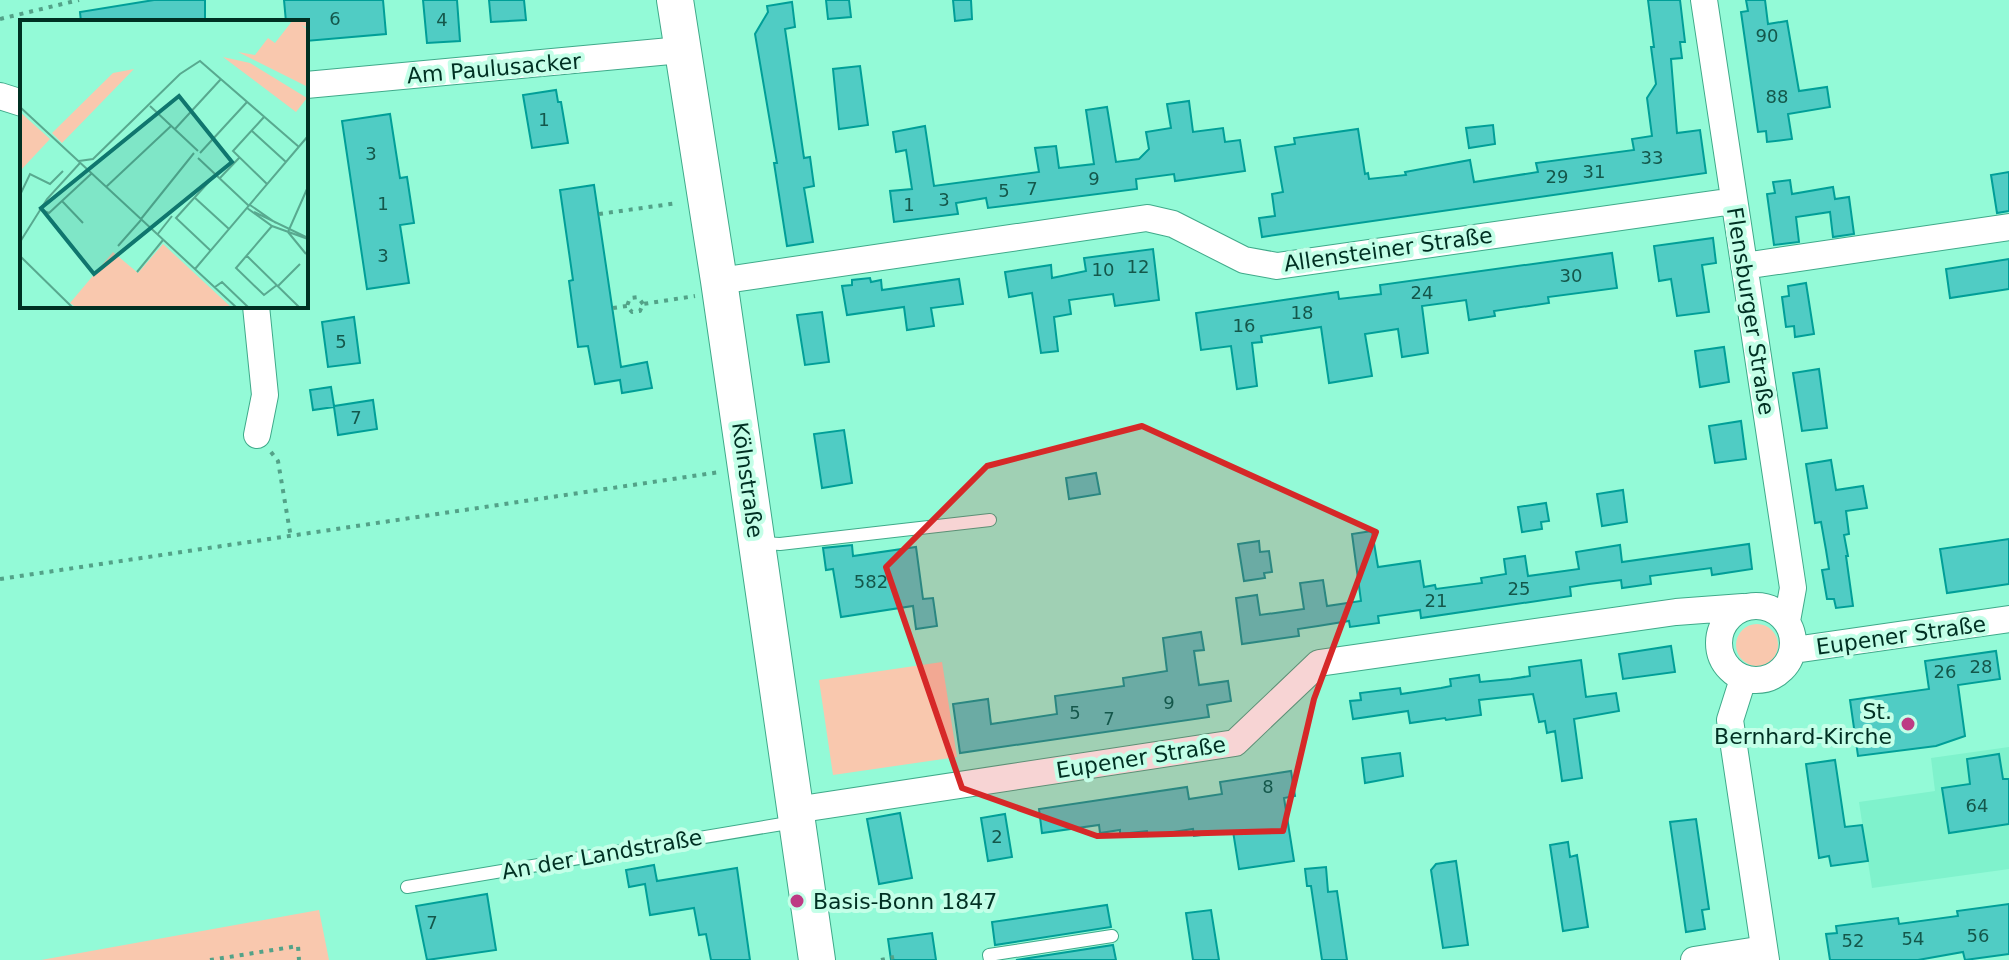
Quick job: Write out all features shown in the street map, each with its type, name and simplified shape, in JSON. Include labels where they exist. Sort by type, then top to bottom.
[{"type":"main road","name":"Kölnstraße","points":[[675,0],[708,288],[746,467],[817,960]]},
{"type":"street","name":"Flensburger Straße","points":[[1704,0],[1793,588],[1787,621]]},
{"type":"street","name":"Am Paulusacker","points":[[308,85],[681,50]]},
{"type":"street","points":[[0,96],[20,102]]},
{"type":"street","name":"Allensteiner Straße","points":[[708,288],[1147,218],[1173,224],[1244,260],[1277,266],[1734,201]]},
{"type":"street","points":[[1744,266],[2009,227]]},
{"type":"street","points":[[256,308],[265,395],[257,435]]},
{"type":"street","points":[[1759,605],[1775,610],[1787,621],[1794,635],[1794,650],[1781,673],[1762,681],[1743,679],[1728,668],[1719,652],[1719,634],[1728,618],[1743,607],[1759,605]]},
{"type":"street","name":"Eupener Straße","points":[[796,816],[1235,743],[1319,663],[1676,612],[1743,607]]},
{"type":"street","name":"Eupener Straße","points":[[1794,650],[2009,619]]},
{"type":"street","points":[[1694,960],[1765,955],[1730,720],[1743,679]]},
{"type":"lane","points":[[757,543],[780,544],[990,520]]},
{"type":"lane","name":"An der Landstraße","points":[[407,887],[796,816]]},
{"type":"lane","points":[[990,960],[989,955],[1112,936]]},
{"type":"path","points":[[0,19],[79,0]]},
{"type":"path","points":[[599,214],[685,202]]},
{"type":"path","points":[[613,308],[627,306],[630,298],[638,297],[643,304],[708,288]]},
{"type":"path","points":[[257,435],[278,461],[291,538]]},
{"type":"path","points":[[0,579],[291,538],[746,467]]},
{"type":"path","points":[[210,960],[298,946],[299,960]]},
{"type":"path","points":[[881,960],[894,957]]},
{"type":"highlighted area","points":[[1142,426],[1376,532],[1314,699],[1283,831],[1097,836],[962,788],[886,567],[987,466]]},
{"type":"shaded area","points":[[1757,624],[1772,630],[1778,645],[1772,660],[1757,666],[1742,660],[1736,645],[1742,630]]},
{"type":"shaded area","points":[[942,662],[957,757],[833,775],[819,680]]},
{"type":"shaded area","points":[[2009,747],[2009,869],[1872,888],[1859,802],[1935,791],[1931,758]]},
{"type":"shaded area","points":[[319,910],[329,960],[41,960]]},
{"type":"building","points":[[154,0],[205,0],[205,20],[81,20],[80,12]]},
{"type":"building","points":[[284,0],[383,0],[386,34],[308,41],[308,20],[286,20]]},
{"type":"building","points":[[423,0],[457,0],[460,41],[427,43]]},
{"type":"building","points":[[489,0],[524,0],[526,20],[491,22]]},
{"type":"building","points":[[826,0],[849,0],[851,17],[828,19]]},
{"type":"building","points":[[953,0],[971,0],[972,19],[955,21]]},
{"type":"building","points":[[1648,0],[1680,0],[1685,42],[1680,42],[1682,58],[1671,59],[1677,133],[1700,130],[1706,173],[1262,237],[1259,218],[1275,216],[1272,194],[1283,192],[1275,147],[1295,144],[1294,138],[1358,129],[1365,174],[1368,173],[1369,179],[1406,175],[1405,172],[1470,160],[1474,182],[1538,172],[1536,163],[1634,150],[1632,139],[1652,136],[1647,98],[1656,84]]},
{"type":"building","points":[[1746,0],[1765,0],[1768,24],[1787,21],[1799,91],[1827,87],[1830,107],[1788,114],[1792,139],[1767,142],[1766,131],[1758,132],[1741,12],[1748,11]]},
{"type":"building","points":[[792,2],[795,27],[785,29],[804,158],[810,157],[814,186],[804,188],[813,242],[787,246],[774,163],[777,163],[755,34],[768,12],[767,6]]},
{"type":"building","points":[[860,66],[868,125],[839,129],[833,69]]},
{"type":"building","points":[[556,90],[568,143],[532,148],[523,95]]},
{"type":"building","points":[[1189,101],[1193,132],[1223,128],[1225,142],[1240,140],[1245,171],[1175,181],[1174,174],[1136,179],[1137,189],[988,208],[986,198],[956,203],[958,214],[894,222],[890,191],[912,189],[906,150],[896,152],[893,132],[925,126],[934,186],[1039,172],[1035,148],[1056,146],[1059,168],[1094,164],[1086,110],[1107,107],[1116,162],[1139,159],[1149,149],[1146,132],[1171,128],[1167,104]]},
{"type":"building","points":[[390,114],[400,178],[407,177],[414,223],[400,225],[409,283],[367,289],[342,121]]},
{"type":"building","points":[[1493,125],[1495,144],[1469,148],[1466,128]]},
{"type":"building","points":[[2009,172],[2009,211],[1997,213],[1991,175]]},
{"type":"building","points":[[1790,180],[1792,194],[1833,187],[1835,199],[1849,197],[1854,234],[1833,237],[1830,212],[1796,217],[1799,242],[1774,245],[1767,194],[1775,193],[1773,182]]},
{"type":"building","points":[[594,185],[621,367],[647,362],[652,388],[622,393],[620,380],[595,384],[588,346],[578,347],[569,281],[573,280],[560,190]]},
{"type":"building","points":[[1713,238],[1716,263],[1702,265],[1709,312],[1677,316],[1671,279],[1659,281],[1654,246]]},
{"type":"building","points":[[1153,249],[1159,300],[1115,306],[1113,294],[1069,300],[1071,314],[1054,317],[1058,351],[1041,353],[1032,293],[1009,297],[1005,272],[1051,265],[1052,278],[1086,271],[1084,258]]},
{"type":"building","points":[[1612,253],[1617,288],[1548,297],[1549,303],[1494,311],[1495,316],[1469,320],[1466,300],[1422,306],[1428,353],[1402,357],[1398,329],[1365,334],[1372,376],[1329,383],[1321,327],[1261,336],[1262,342],[1252,343],[1257,386],[1237,389],[1231,346],[1201,350],[1196,313],[1338,292],[1339,299],[1381,294],[1380,285]]},
{"type":"building","points":[[2009,259],[2009,289],[1950,298],[1946,269]]},
{"type":"building","points":[[870,278],[871,282],[881,280],[882,290],[959,279],[963,304],[931,308],[934,326],[907,330],[904,307],[847,315],[842,286],[852,285],[852,280]]},
{"type":"building","points":[[1806,283],[1814,334],[1795,337],[1794,326],[1786,327],[1782,297],[1789,296],[1788,286]]},
{"type":"building","points":[[822,312],[829,362],[805,365],[797,315]]},
{"type":"building","points":[[354,317],[360,363],[328,367],[322,322]]},
{"type":"building","points":[[1724,347],[1729,382],[1700,387],[1695,351]]},
{"type":"building","points":[[1819,369],[1827,428],[1802,431],[1793,373]]},
{"type":"building","points":[[331,387],[334,406],[373,400],[377,429],[338,435],[334,407],[313,410],[310,390]]},
{"type":"building","points":[[1741,421],[1746,459],[1715,463],[1709,426]]},
{"type":"building","points":[[844,430],[852,483],[822,488],[814,434]]},
{"type":"building","points":[[1831,460],[1836,490],[1863,486],[1867,508],[1846,511],[1849,534],[1844,535],[1853,606],[1836,608],[1834,599],[1827,599],[1822,570],[1829,569],[1821,522],[1815,523],[1806,464]]},
{"type":"building","points":[[1096,473],[1100,494],[1069,499],[1066,478]]},
{"type":"building","points":[[1623,490],[1627,522],[1602,526],[1597,494]]},
{"type":"building","points":[[1546,503],[1549,521],[1541,522],[1542,529],[1522,532],[1518,507]]},
{"type":"building","points":[[1372,531],[1378,567],[1420,561],[1424,587],[1435,585],[1436,589],[1482,583],[1481,578],[1506,574],[1504,559],[1525,556],[1528,576],[1579,569],[1576,552],[1620,545],[1622,562],[1749,544],[1752,569],[1712,575],[1711,568],[1650,576],[1651,584],[1622,588],[1621,580],[1589,584],[1570,587],[1571,596],[1421,618],[1420,610],[1378,616],[1379,623],[1350,627],[1349,621],[1298,629],[1299,636],[1242,644],[1236,598],[1257,595],[1260,615],[1304,609],[1300,583],[1323,580],[1327,606],[1361,601],[1352,534]]},
{"type":"building","points":[[2009,539],[2009,584],[1947,593],[1940,549]]},
{"type":"building","points":[[1259,541],[1260,552],[1269,551],[1272,572],[1264,573],[1265,578],[1244,581],[1238,544]]},
{"type":"building","points":[[852,545],[853,556],[916,547],[923,599],[933,598],[937,626],[916,629],[913,606],[841,617],[833,569],[826,570],[823,548]]},
{"type":"building","points":[[1201,632],[1204,650],[1194,651],[1199,685],[1228,681],[1231,701],[1207,705],[1209,717],[960,753],[953,704],[988,699],[991,724],[1057,714],[1055,696],[1124,686],[1123,678],[1167,671],[1163,638]]},
{"type":"building","points":[[1671,646],[1675,672],[1623,679],[1619,654]]},
{"type":"building","points":[[1996,651],[2000,679],[1958,685],[1965,736],[1936,746],[1858,756],[1850,700],[1929,689],[1925,661]]},
{"type":"building","points":[[1581,660],[1586,697],[1616,693],[1619,711],[1574,719],[1582,778],[1562,781],[1555,731],[1547,733],[1545,721],[1539,722],[1533,694],[1479,700],[1481,715],[1446,720],[1410,723],[1408,711],[1353,719],[1350,701],[1361,700],[1360,693],[1400,688],[1401,694],[1441,688],[1451,686],[1450,679],[1479,675],[1480,682],[1511,679],[1530,676],[1529,667]]},
{"type":"building","points":[[1400,753],[1403,776],[1365,783],[1362,758]]},
{"type":"building","points":[[1999,754],[2003,779],[2009,779],[2009,824],[1949,833],[1942,788],[1970,784],[1967,759]]},
{"type":"building","points":[[1835,760],[1845,827],[1862,825],[1868,861],[1831,866],[1829,856],[1819,858],[1806,764]]},
{"type":"building","points":[[1291,771],[1295,796],[1284,798],[1294,861],[1239,869],[1233,831],[1194,836],[1193,829],[1148,836],[1147,831],[1100,833],[1099,825],[1042,833],[1039,809],[1187,787],[1189,799],[1222,794],[1220,782]]},
{"type":"building","points":[[900,813],[912,878],[879,884],[867,819]]},
{"type":"building","points":[[1005,814],[1012,857],[988,861],[981,818]]},
{"type":"building","points":[[1696,819],[1709,909],[1702,910],[1705,929],[1686,932],[1670,822]]},
{"type":"building","points":[[1568,842],[1570,857],[1577,855],[1588,927],[1563,931],[1550,845]]},
{"type":"building","points":[[1456,861],[1468,945],[1443,948],[1431,870],[1436,864]]},
{"type":"building","points":[[654,865],[657,881],[737,868],[750,960],[711,960],[706,934],[699,935],[694,908],[650,915],[645,884],[629,887],[626,870]]},
{"type":"building","points":[[1326,867],[1328,892],[1337,891],[1347,960],[1322,960],[1311,886],[1307,886],[1305,869]]},
{"type":"building","points":[[487,894],[496,950],[427,960],[416,906]]},
{"type":"building","points":[[2009,904],[2009,954],[1965,960],[1963,952],[1918,960],[1830,960],[1826,934],[1837,933],[1836,926],[1898,918],[1899,924],[1958,916],[1957,911]]},
{"type":"building","points":[[1107,905],[1111,927],[995,945],[992,922]]},
{"type":"building","points":[[1211,910],[1219,960],[1193,960],[1186,913]]},
{"type":"building","points":[[932,933],[936,960],[891,960],[888,939]]},
{"type":"building","points":[[1113,945],[1116,960],[1016,960]]},
{"type":"place","name":"St. Bernhard-Kirche","points":[[1908,724]]},
{"type":"place","name":"Basis-Bonn 1847","points":[[797,901]]}]
